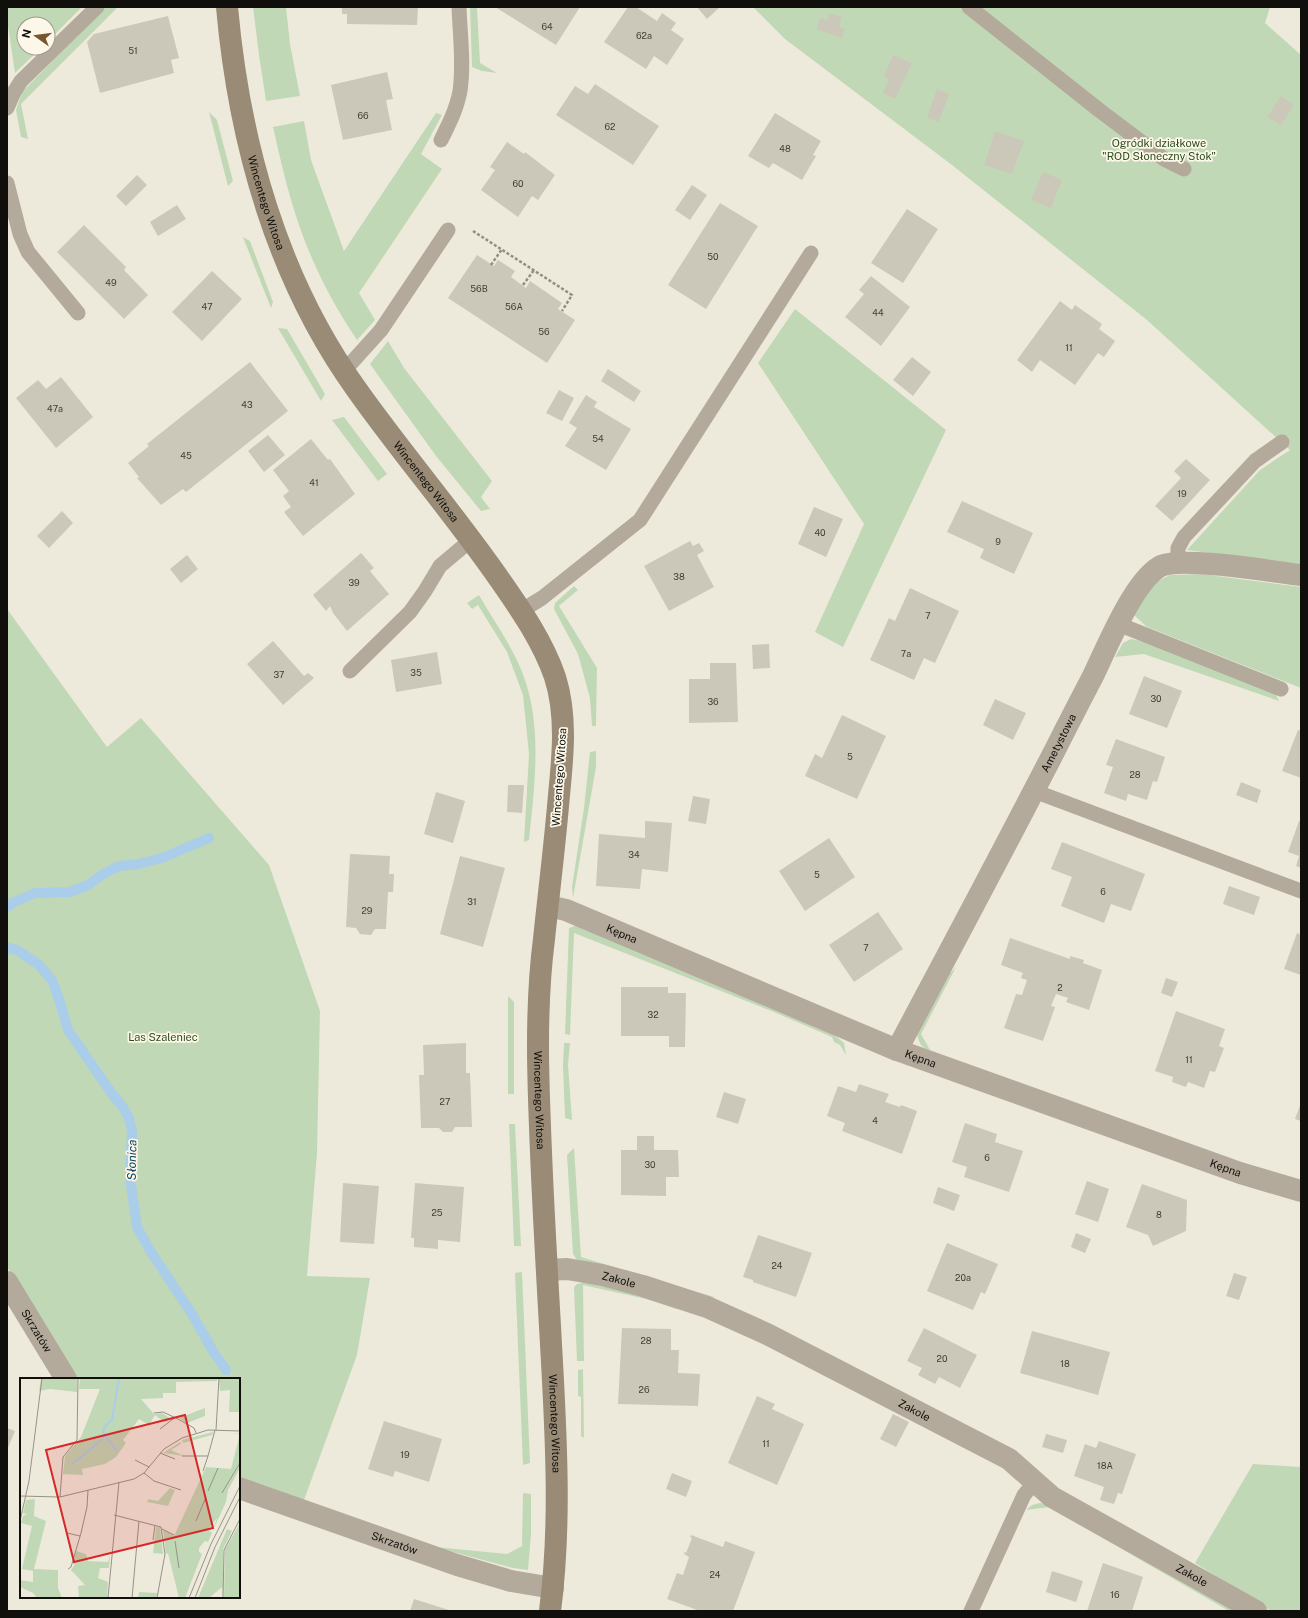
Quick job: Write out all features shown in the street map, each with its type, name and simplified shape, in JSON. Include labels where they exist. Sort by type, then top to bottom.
[{"type":"street","name":"Wincentego Witosa","points":[[228,7],[238,89],[246,130],[259,180],[276,236],[314,323],[357,390],[472,539],[537,637],[556,678],[562,715],[562,758],[540,987],[538,1066],[557,1459],[557,1522],[550,1611]]},
{"type":"street","name":"Ametystowa","points":[[897,1050],[1034,791],[1118,624],[1137,590],[1149,575],[1161,566],[1178,563],[1201,563],[1301,575]]},
{"type":"street","name":"Kępna","points":[[548,906],[566,910],[897,1050],[1240,1174],[1301,1191]]},
{"type":"street","name":"Zakole","points":[[547,1270],[567,1269],[602,1275],[692,1302],[736,1319],[1009,1459],[1034,1483],[1052,1497],[1256,1611]]},
{"type":"street","name":"Skrzatów","points":[[7,1282],[65,1378]]},
{"type":"street","name":"Skrzatów","points":[[240,1488],[457,1566],[511,1581],[553,1588]]},
{"type":"lane","points":[[7,108],[21,81],[97,7]]},
{"type":"lane","points":[[441,140],[454,112],[460,92],[461,72],[459,7]]},
{"type":"lane","points":[[969,7],[1105,115],[1164,159],[1184,169]]},
{"type":"lane","points":[[7,183],[20,234],[28,252],[78,313]]},
{"type":"lane","points":[[344,370],[381,330],[448,230]]},
{"type":"lane","points":[[521,611],[542,598],[640,520],[811,252]]},
{"type":"lane","points":[[1178,563],[1178,548],[1184,537],[1255,461],[1282,442]]},
{"type":"lane","points":[[350,671],[410,612],[440,566],[472,539]]},
{"type":"lane","points":[[1118,624],[1281,689]]},
{"type":"lane","points":[[1034,791],[1301,891]]},
{"type":"lane","points":[[971,1611],[1024,1495],[1034,1483]]},
{"type":"path","points":[[448,230],[455,224],[463,224],[572,295],[562,311]]},
{"type":"path","points":[[492,265],[502,250]]},
{"type":"path","points":[[523,285],[534,270]]},
{"type":"green space","points":[[7,7],[82,7],[56,33],[56,16],[16,16],[16,56],[33,56],[15,73],[7,20]]},
{"type":"green space","points":[[105,7],[118,7],[21,104],[28,139],[21,137],[16,110],[22,92]]},
{"type":"green space","points":[[253,7],[286,7],[290,44],[300,96],[266,101]]},
{"type":"green space","points":[[470,7],[477,7],[480,63],[497,73],[482,71],[472,67]]},
{"type":"green space","name":"Ogródki działkowe \"ROD Słoneczny Stok\"","points":[[753,7],[1270,7],[1265,23],[1301,55],[1301,565],[1187,550],[1260,470],[1290,450],[1147,320],[952,165],[785,39]]},
{"type":"green space","points":[[209,112],[217,120],[233,181],[228,186]]},
{"type":"green space","points":[[436,113],[442,115],[421,154],[442,169],[359,293],[375,320],[357,340],[339,312],[309,251],[290,196],[273,127],[304,121],[311,160],[344,251]]},
{"type":"green space","points":[[243,237],[250,241],[273,302],[271,308]]},
{"type":"green space","points":[[795,309],[946,430],[843,647],[815,632],[864,524],[758,363]]},
{"type":"green space","points":[[278,328],[287,329],[325,394],[321,401]]},
{"type":"green space","points":[[388,341],[404,368],[492,481],[481,497],[490,509],[481,511],[436,456],[370,364]]},
{"type":"green space","points":[[344,417],[387,474],[378,481],[332,420]]},
{"type":"green space","points":[[1201,574],[1301,587],[1301,688],[1147,627],[1134,615],[1154,583],[1170,575]]},
{"type":"green space","points":[[574,586],[578,590],[559,606],[597,668],[596,726],[592,726],[590,698],[578,654],[554,609],[555,603]]},
{"type":"green space","points":[[479,595],[517,661],[526,683],[531,702],[535,741],[534,782],[529,840],[524,842],[529,754],[523,695],[507,652],[478,605],[472,609],[467,603]]},
{"type":"green space","name":"Las Szaleniec","points":[[7,609],[107,747],[141,718],[269,865],[320,1011],[317,1153],[307,1276],[370,1278],[357,1355],[304,1500],[240,1477],[240,1378],[77,1378],[50,1332],[7,1267]]},
{"type":"green space","points":[[1131,639],[1141,641],[1274,691],[1279,701],[1144,654],[1115,657],[1123,643]]},
{"type":"green space","points":[[596,751],[596,767],[573,898],[572,887],[584,808],[590,752]]},
{"type":"green space","points":[[577,925],[833,1034],[844,1043],[846,1055],[840,1045],[834,1042],[832,1037],[774,1012],[574,933],[570,1035],[565,1034],[569,928]]},
{"type":"green space","points":[[956,967],[921,1034],[930,1050],[927,1049],[921,1045],[917,1035],[942,981]]},
{"type":"green space","points":[[508,996],[514,1002],[514,1094],[508,1094]]},
{"type":"green space","points":[[564,1043],[570,1043],[568,1065],[572,1120],[565,1118],[563,1065]]},
{"type":"green space","points":[[509,1124],[515,1124],[521,1246],[514,1246]]},
{"type":"green space","points":[[574,1148],[581,1257],[714,1297],[712,1301],[577,1260],[573,1254],[567,1155]]},
{"type":"green space","points":[[522,1272],[530,1463],[523,1465],[515,1273]]},
{"type":"green space","points":[[587,1282],[677,1305],[677,1309],[646,1299],[583,1285],[584,1361],[577,1361],[574,1287],[577,1284]]},
{"type":"green space","points":[[583,1369],[584,1438],[581,1436],[581,1397],[578,1396],[578,1370]]},
{"type":"green space","points":[[1253,1464],[1301,1467],[1301,1611],[1271,1611],[1195,1563]]},
{"type":"green space","points":[[523,1493],[531,1494],[531,1534],[528,1570],[513,1568],[435,1547],[507,1554],[522,1546]]},
{"type":"green space","points":[[1040,1503],[1051,1505],[1239,1611],[1229,1611],[1049,1507],[1026,1510],[1032,1505]]},
{"type":"building","points":[[342,7],[418,7],[417,25],[347,24],[347,14],[342,14]]},
{"type":"building","points":[[495,7],[580,7],[556,45]]},
{"type":"building","points":[[628,7],[636,7],[657,21],[662,13],[676,23],[671,30],[684,39],[667,65],[654,56],[646,69],[604,42]]},
{"type":"building","points":[[697,7],[720,7],[707,19]]},
{"type":"building","points":[[829,13],[842,17],[839,27],[845,29],[842,38],[816,29],[820,18],[827,20]]},
{"type":"building","points":[[168,16],[179,58],[171,60],[174,73],[100,93],[87,42],[94,34]]},
{"type":"building","points":[[893,55],[912,63],[895,99],[883,93],[889,79],[884,76]]},
{"type":"building","points":[[387,72],[393,99],[386,100],[392,130],[343,140],[331,85]]},
{"type":"building","points":[[595,84],[659,126],[633,165],[556,115],[575,86],[588,94]]},
{"type":"building","points":[[937,89],[949,94],[939,122],[927,118]]},
{"type":"building","points":[[1281,96],[1294,105],[1281,125],[1267,117]]},
{"type":"building","points":[[775,113],[821,141],[813,155],[816,156],[802,180],[773,163],[769,168],[748,156]]},
{"type":"building","points":[[995,131],[1024,141],[1012,174],[984,165]]},
{"type":"building","points":[[507,142],[524,154],[525,152],[555,175],[538,200],[532,196],[518,217],[481,190],[495,170],[490,167]]},
{"type":"building","points":[[1043,172],[1062,180],[1051,208],[1031,200]]},
{"type":"building","points":[[137,175],[147,185],[126,206],[116,196]]},
{"type":"building","points":[[692,185],[707,195],[690,220],[675,210]]},
{"type":"building","points":[[720,203],[758,226],[706,309],[668,285]]},
{"type":"building","points":[[177,205],[186,219],[158,236],[150,222]]},
{"type":"building","points":[[907,209],[938,229],[903,283],[871,263]]},
{"type":"building","points":[[84,225],[126,267],[124,270],[148,295],[124,319],[57,252]]},
{"type":"building","points":[[477,255],[494,266],[498,260],[515,271],[511,277],[526,288],[530,281],[562,303],[558,309],[575,320],[547,363],[448,298]]},
{"type":"building","points":[[212,271],[242,299],[202,341],[172,312]]},
{"type":"building","points":[[871,276],[910,307],[881,346],[845,317],[864,294],[859,290]]},
{"type":"building","points":[[1060,301],[1072,310],[1075,305],[1102,324],[1099,329],[1115,341],[1104,357],[1098,353],[1075,385],[1040,360],[1032,372],[1017,360]]},
{"type":"building","points":[[912,357],[931,372],[913,396],[893,380]]},
{"type":"building","points":[[250,362],[288,411],[186,492],[183,489],[161,505],[137,478],[139,477],[128,463],[149,446],[147,444]]},
{"type":"building","points":[[608,369],[641,391],[634,402],[601,381]]},
{"type":"building","points":[[61,377],[93,417],[56,448],[16,398],[38,380],[46,389]]},
{"type":"building","points":[[559,390],[574,398],[562,421],[546,413]]},
{"type":"building","points":[[586,395],[597,402],[594,407],[631,429],[606,470],[565,446],[577,428],[569,423]]},
{"type":"building","points":[[268,435],[285,455],[264,472],[248,451]]},
{"type":"building","points":[[311,439],[328,460],[330,459],[355,494],[303,536],[284,512],[291,507],[283,496],[289,491],[273,470]]},
{"type":"building","points":[[1186,459],[1210,480],[1172,521],[1155,506],[1181,478],[1174,471]]},
{"type":"building","points":[[962,501],[1033,533],[1014,574],[980,558],[984,549],[947,532]]},
{"type":"building","points":[[814,507],[843,519],[826,557],[798,544]]},
{"type":"building","points":[[62,511],[73,523],[49,548],[37,536]]},
{"type":"building","points":[[690,541],[693,546],[699,543],[704,551],[697,555],[714,587],[669,611],[644,566]]},
{"type":"building","points":[[361,553],[374,568],[370,571],[389,594],[347,631],[333,613],[330,606],[326,611],[313,595]]},
{"type":"building","points":[[187,555],[198,569],[181,583],[170,569]]},
{"type":"building","points":[[910,588],[959,611],[935,663],[924,658],[914,680],[870,660],[889,618],[895,621]]},
{"type":"building","points":[[273,641],[304,676],[308,673],[314,678],[283,705],[247,664]]},
{"type":"building","points":[[769,644],[770,668],[753,669],[752,645]]},
{"type":"building","points":[[437,652],[442,684],[396,692],[391,660]]},
{"type":"building","points":[[710,663],[736,663],[738,722],[689,723],[689,679],[710,679]]},
{"type":"building","points":[[1144,676],[1182,691],[1167,728],[1129,714]]},
{"type":"building","points":[[995,699],[1026,713],[1013,740],[983,725]]},
{"type":"building","points":[[842,715],[886,736],[857,799],[805,776],[815,754],[822,758]]},
{"type":"building","points":[[1298,730],[1301,731],[1301,778],[1282,771]]},
{"type":"building","points":[[1116,739],[1165,757],[1157,782],[1153,781],[1147,800],[1128,794],[1126,801],[1104,793],[1113,767],[1106,765]]},
{"type":"building","points":[[1241,782],[1261,790],[1257,803],[1236,795]]},
{"type":"building","points":[[508,785],[524,785],[522,813],[507,812]]},
{"type":"building","points":[[436,792],[465,801],[453,843],[424,834]]},
{"type":"building","points":[[693,796],[710,799],[706,824],[688,821]]},
{"type":"building","points":[[645,821],[672,823],[668,872],[642,869],[640,889],[596,886],[599,834],[645,838]]},
{"type":"building","points":[[1299,821],[1301,822],[1301,868],[1296,866],[1299,856],[1288,852]]},
{"type":"building","points":[[829,838],[855,877],[805,911],[779,871]]},
{"type":"building","points":[[1062,842],[1145,874],[1131,911],[1111,904],[1104,923],[1061,906],[1072,877],[1051,869]]},
{"type":"building","points":[[350,854],[390,856],[389,874],[394,874],[393,892],[388,892],[386,929],[375,929],[371,935],[360,934],[356,928],[346,927]]},
{"type":"building","points":[[460,856],[505,868],[483,947],[440,934]]},
{"type":"building","points":[[1229,886],[1260,897],[1254,915],[1223,904]]},
{"type":"building","points":[[878,912],[903,949],[854,982],[829,945]]},
{"type":"building","points":[[1297,933],[1301,935],[1301,975],[1284,969]]},
{"type":"building","points":[[1010,938],[1070,959],[1070,956],[1084,960],[1083,963],[1102,970],[1089,1010],[1066,1002],[1068,998],[1056,994],[1051,1006],[1055,1007],[1043,1041],[1004,1028],[1016,994],[1022,995],[1027,980],[1021,978],[1023,973],[1001,965]]},
{"type":"building","points":[[1166,978],[1178,982],[1172,997],[1161,993]]},
{"type":"building","points":[[621,987],[668,987],[668,993],[686,993],[685,1047],[669,1047],[669,1036],[621,1036]]},
{"type":"building","points":[[1176,1011],[1225,1029],[1219,1046],[1224,1048],[1215,1072],[1210,1071],[1204,1088],[1188,1082],[1186,1087],[1172,1082],[1173,1077],[1155,1071]]},
{"type":"building","points":[[466,1043],[466,1073],[470,1073],[472,1127],[455,1127],[452,1132],[443,1132],[439,1128],[421,1128],[419,1075],[424,1075],[423,1045]]},
{"type":"building","points":[[859,1084],[889,1094],[885,1102],[900,1107],[901,1105],[917,1111],[902,1154],[842,1131],[845,1123],[827,1116],[838,1086],[856,1092]]},
{"type":"building","points":[[724,1092],[746,1099],[738,1124],[716,1117]]},
{"type":"building","points":[[1301,1103],[1301,1121],[1295,1119]]},
{"type":"building","points":[[965,1123],[997,1134],[995,1142],[1023,1151],[1009,1192],[964,1177],[967,1167],[952,1162]]},
{"type":"building","points":[[637,1136],[654,1136],[654,1150],[678,1150],[679,1177],[666,1177],[666,1196],[621,1195],[621,1150],[637,1150]]},
{"type":"building","points":[[1087,1181],[1109,1189],[1098,1222],[1075,1214]]},
{"type":"building","points":[[343,1183],[379,1186],[374,1244],[340,1242]]},
{"type":"building","points":[[415,1183],[464,1187],[460,1242],[438,1240],[438,1249],[414,1247],[414,1238],[411,1238]]},
{"type":"building","points":[[1142,1184],[1187,1200],[1186,1231],[1153,1246],[1148,1235],[1126,1227]]},
{"type":"building","points":[[938,1187],[960,1195],[954,1211],[933,1203]]},
{"type":"building","points":[[1076,1233],[1091,1239],[1085,1253],[1071,1247]]},
{"type":"building","points":[[758,1235],[812,1253],[796,1297],[743,1277]]},
{"type":"building","points":[[947,1243],[998,1264],[985,1294],[981,1292],[973,1310],[927,1291]]},
{"type":"building","points":[[1234,1273],[1247,1277],[1239,1300],[1226,1296]]},
{"type":"building","points":[[622,1328],[671,1329],[671,1350],[679,1350],[678,1373],[700,1374],[698,1406],[618,1404]]},
{"type":"building","points":[[924,1328],[977,1355],[960,1388],[939,1377],[935,1384],[918,1375],[922,1368],[907,1361]]},
{"type":"building","points":[[1032,1331],[1110,1352],[1098,1395],[1020,1373]]},
{"type":"building","points":[[757,1396],[775,1404],[772,1409],[804,1424],[777,1485],[728,1463]]},
{"type":"building","points":[[893,1414],[909,1422],[896,1447],[880,1439]]},
{"type":"building","points":[[384,1421],[442,1439],[429,1482],[395,1471],[393,1477],[368,1469]]},
{"type":"building","points":[[7,1428],[15,1431],[7,1450]]},
{"type":"building","points":[[1046,1434],[1067,1440],[1063,1453],[1042,1447]]},
{"type":"building","points":[[1099,1441],[1136,1454],[1122,1494],[1118,1493],[1114,1504],[1100,1500],[1104,1487],[1074,1476],[1085,1444],[1096,1448]]},
{"type":"building","points":[[672,1473],[692,1481],[686,1497],[666,1489]]},
{"type":"building","points":[[691,1535],[723,1547],[725,1541],[755,1552],[733,1611],[700,1611],[667,1599],[677,1573],[683,1575],[689,1557],[684,1554],[684,1552],[686,1553],[692,1538],[690,1537]]},
{"type":"building","points":[[1103,1563],[1143,1577],[1132,1611],[1087,1611]]},
{"type":"building","points":[[1052,1571],[1083,1581],[1076,1602],[1046,1592]]},
{"type":"building","points":[[414,1599],[452,1611],[410,1611]]},
{"type":"waterway","points":[[7,907],[12,903],[35,893],[70,892],[88,885],[103,874],[119,866],[138,864],[162,858],[209,838]]},
{"type":"waterway","name":"Słonica","points":[[7,948],[17,950],[38,964],[52,980],[68,1030],[112,1094],[123,1107],[129,1118],[132,1132],[130,1178],[137,1227],[151,1252],[192,1314],[213,1351],[226,1370]]}]
